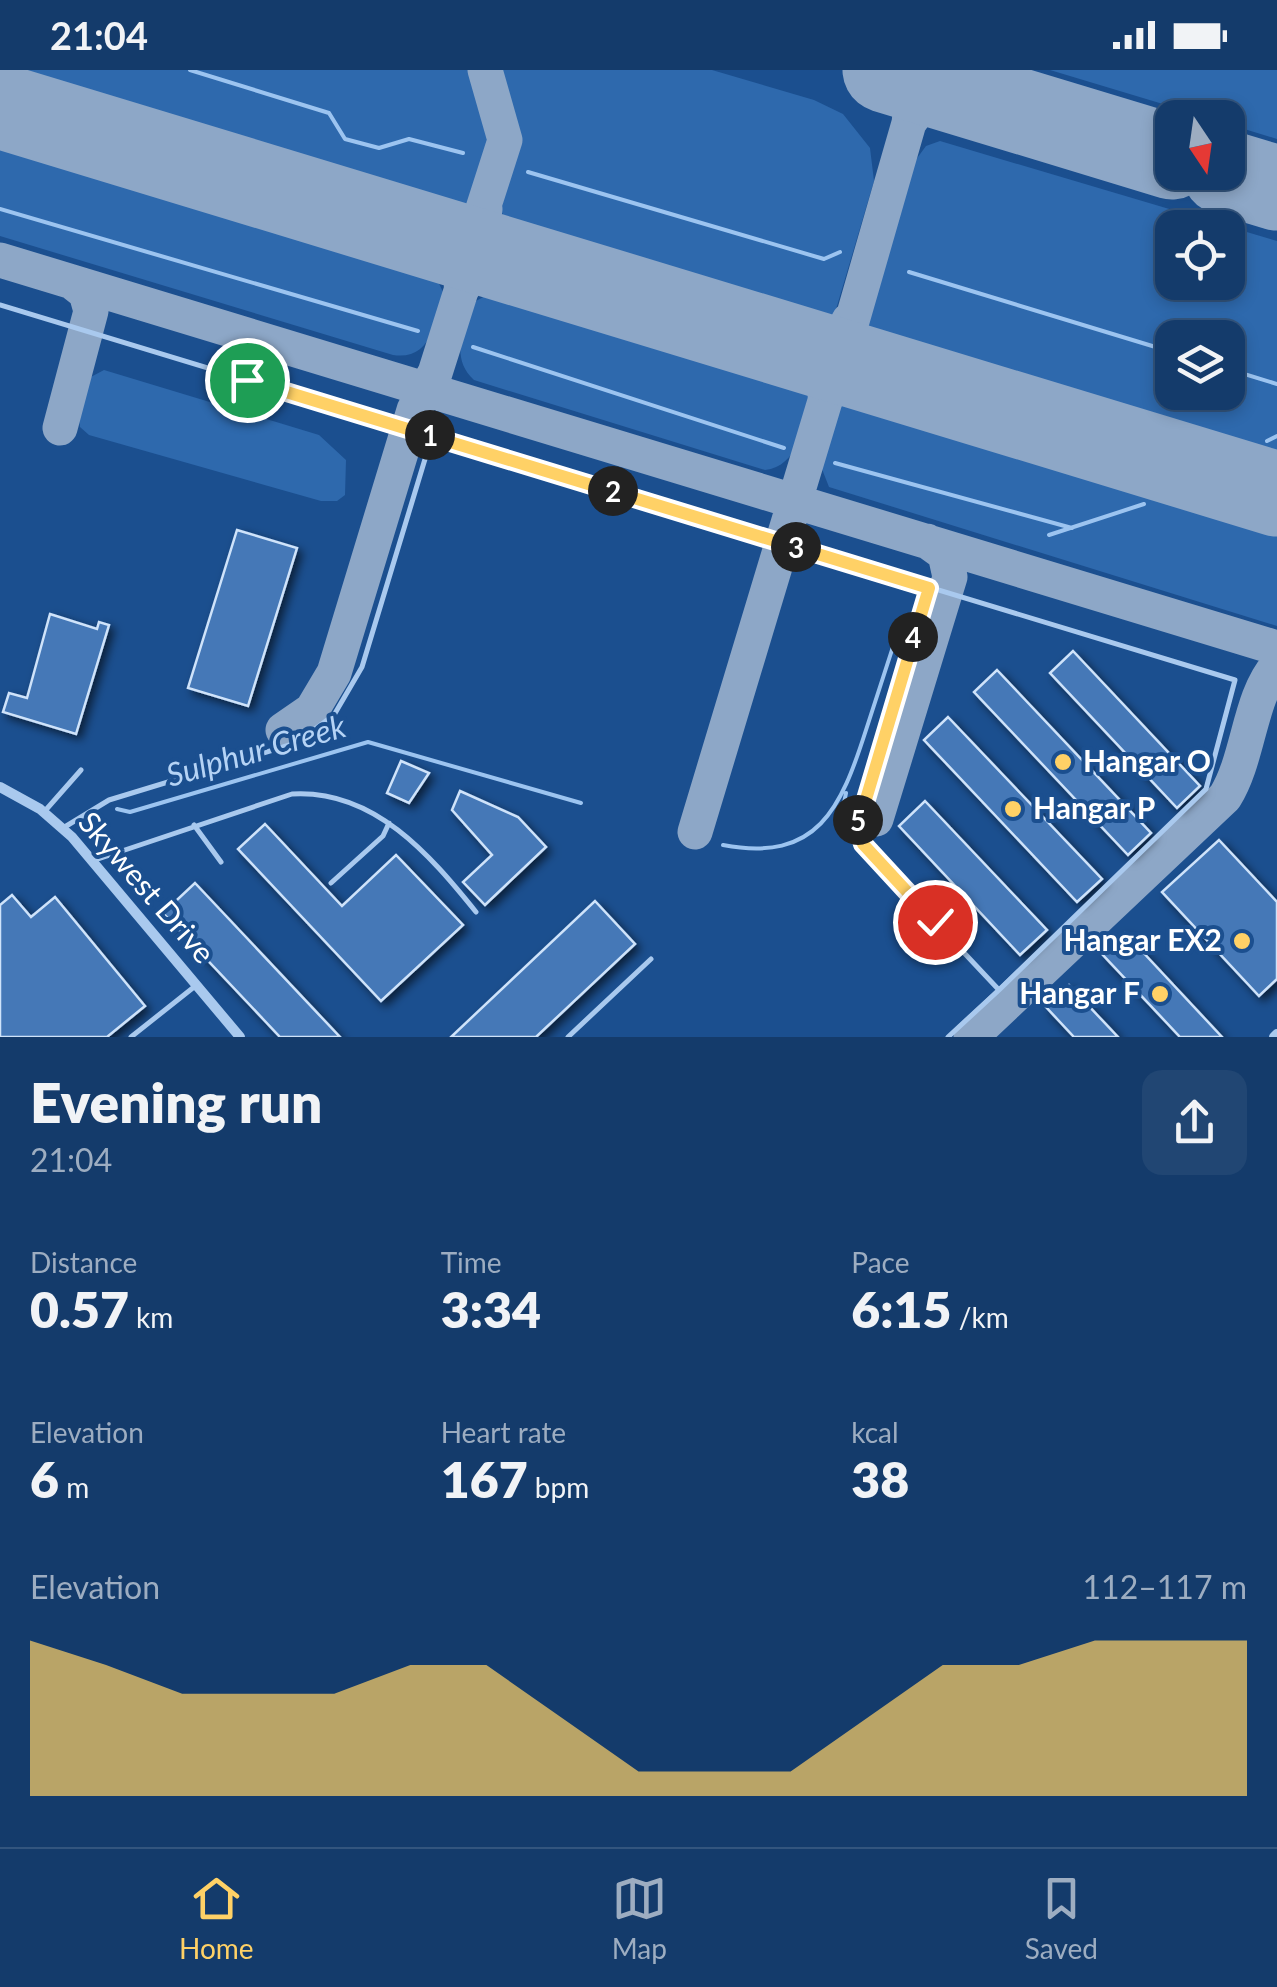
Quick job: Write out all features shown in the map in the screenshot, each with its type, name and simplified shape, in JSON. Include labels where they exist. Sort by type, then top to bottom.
[{"type":"street","name":"Skywest Drive","points":[[0,788],[44,812],[63,828],[240,1037]]},
{"type":"lane","points":[[0,305],[1236,680],[1206,790],[948,1037]]},
{"type":"lane","points":[[63,828],[101,803],[296,743],[334,714],[362,667],[432,436]]},
{"type":"lane","points":[[929,588],[858,826],[874,857],[999,990]]},
{"type":"lane","points":[[44,812],[81,770]]},
{"type":"lane","points":[[93,862],[108,852],[292,794],[310,793],[332,796],[389,823],[419,844],[476,912]]},
{"type":"lane","points":[[331,883],[383,836],[389,823]]},
{"type":"lane","points":[[194,825],[221,862]]},
{"type":"lane","points":[[568,1037],[651,959]]},
{"type":"lane","points":[[131,1037],[196,985]]},
{"type":"shaded area","points":[[0,70],[470,70],[486,123],[484,171],[468,207],[447,211],[0,74]]},
{"type":"shaded area","points":[[499,70],[712,70],[814,100],[843,114],[870,148],[874,181],[834,316],[814,321],[508,228],[501,210],[518,137]]},
{"type":"shaded area","points":[[1050,70],[1277,70],[1277,139],[1245,129],[1245,100],[1155,102]]},
{"type":"shaded area","points":[[0,138],[435,275],[443,292],[430,337],[416,352],[393,355],[0,236]]},
{"type":"shaded area","points":[[940,141],[1173,210],[1155,210],[1155,300],[1245,300],[1245,232],[1277,241],[1277,463],[873,336],[866,325],[867,310],[915,161],[926,146]]},
{"type":"shaded area","points":[[498,289],[799,379],[810,396],[798,442],[785,461],[765,470],[474,380],[462,362],[463,331],[476,301]]},
{"type":"shaded area","points":[[104,370],[319,435],[346,460],[345,495],[337,501],[321,501],[89,435],[80,427],[78,411],[87,379]]},
{"type":"shaded area","points":[[849,398],[1277,526],[1277,626],[829,487],[820,464],[838,405]]},
{"type":"building","points":[[237,530],[297,548],[248,706],[188,688]]},
{"type":"building","points":[[50,614],[97,629],[99,622],[109,625],[76,734],[3,712],[9,693],[27,698]]},
{"type":"building","points":[[1073,651],[1200,786],[1177,808],[1050,673]]},
{"type":"building","name":"Hangar O","points":[[997,670],[1151,833],[1128,855],[974,692]]},
{"type":"building","name":"Hangar P","points":[[948,717],[1102,879],[1077,902],[924,740]]},
{"type":"building","points":[[401,761],[429,773],[409,803],[387,793]]},
{"type":"building","points":[[460,791],[518,817],[546,847],[485,905],[463,882],[492,855],[452,810]]},
{"type":"building","points":[[925,801],[1047,930],[1020,955],[899,826]]},
{"type":"building","points":[[265,824],[342,906],[396,855],[463,925],[381,1001],[238,849]]},
{"type":"building","name":"Hangar EX2","points":[[1219,840],[1277,902],[1277,979],[1259,996],[1162,892]]},
{"type":"building","points":[[195,883],[340,1037],[280,1037],[163,913]]},
{"type":"building","points":[[12,895],[31,917],[55,897],[145,1006],[107,1037],[0,1037],[0,905]]},
{"type":"building","points":[[595,901],[635,944],[536,1037],[451,1037]]},
{"type":"building","name":"Hangar F","points":[[1125,933],[1222,1037],[1180,1037],[1102,954]]},
{"type":"building","points":[[1069,985],[1118,1037],[1074,1037],[1046,1007]]},
{"type":"waterway","points":[[190,70],[329,113],[345,139],[379,148],[409,139],[463,153]]},
{"type":"waterway","points":[[528,172],[824,259],[840,252]]},
{"type":"waterway","points":[[0,209],[418,331]]},
{"type":"waterway","points":[[909,272],[1155,347]]},
{"type":"waterway","points":[[473,347],[784,448]]},
{"type":"waterway","points":[[1245,374],[1277,384]]},
{"type":"waterway","name":"Sulphur Creek","points":[[1267,441],[1277,436]]},
{"type":"waterway","points":[[835,463],[1072,528]]},
{"type":"waterway","name":"Sulphur Creek","points":[[1049,535],[1144,504]]},
{"type":"waterway","name":"Sulphur Creek","points":[[723,845],[782,846],[821,824],[835,805],[857,758],[902,619]]},
{"type":"waterway","name":"Sulphur Creek","points":[[117,809],[130,812],[368,742],[581,803]]},
{"type":"waterway","points":[[839,828],[846,793]]},
{"type":"taxiway","points":[[485,70],[505,140],[479,221],[465,232],[445,237],[368,218],[415,233],[444,248],[460,273],[461,291],[471,277],[496,265],[527,268],[574,281],[528,266],[500,251],[490,240],[485,209]]},
{"type":"taxiway","points":[[876,70],[892,78],[903,90],[909,105],[909,123],[923,103],[956,95],[1075,127],[965,91],[939,70]]},
{"type":"taxiway","points":[[849,320],[840,334],[813,346],[781,343],[735,329],[781,344],[808,359],[824,384],[825,401],[845,378],[858,375],[873,374],[933,390],[871,365],[861,358],[848,335],[909,123]]},
{"type":"taxiway","points":[[0,260],[1277,648]]},
{"type":"taxiway","points":[[60,428],[91,311],[86,293],[72,282]]},
{"type":"taxiway","points":[[283,730],[312,710],[334,673],[414,410],[435,373],[461,291]]},
{"type":"taxiway","points":[[695,832],[825,401]]},
{"type":"taxiway","points":[[876,819],[950,577],[945,554],[927,541]]},
{"type":"taxiway","points":[[971,1037],[1225,797],[1260,694],[1277,666]]},
{"type":"runway","points":[[885,70],[1155,152]]},
{"type":"runway","points":[[0,106],[1277,494]]},
{"type":"runway","points":[[1245,178],[1277,188]]},
{"type":"place","name":"Hangar O","points":[[1063,762]]},
{"type":"place","name":"Hangar P","points":[[1013,809]]},
{"type":"place","name":"Hangar EX2","points":[[1242,941]]},
{"type":"place","name":"Hangar F","points":[[1160,994]]},
{"type":"route","points":[[247,380],[929,588],[858,826],[863,844],[935,922]]}]
